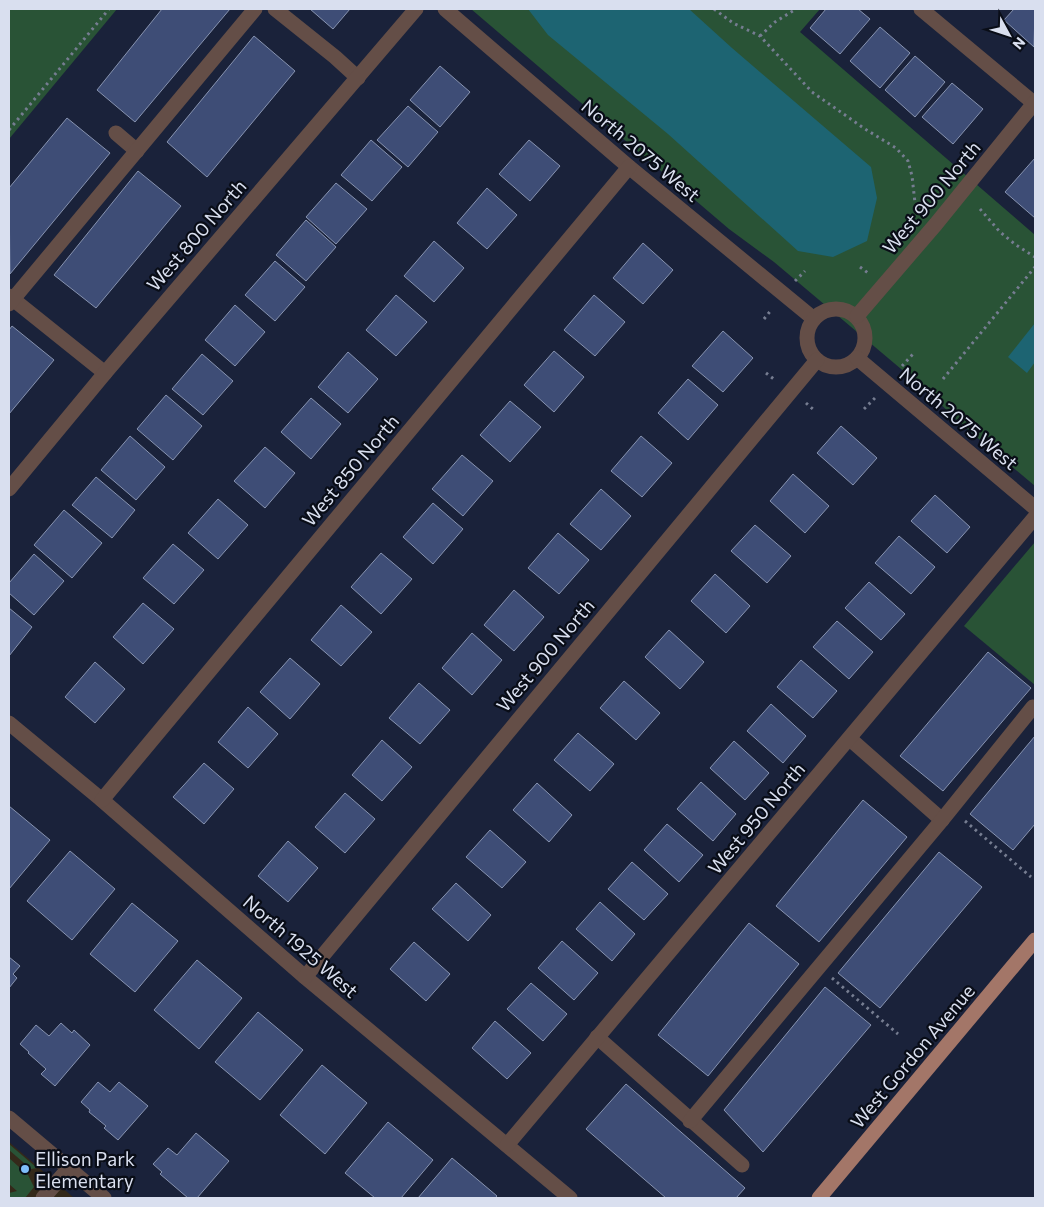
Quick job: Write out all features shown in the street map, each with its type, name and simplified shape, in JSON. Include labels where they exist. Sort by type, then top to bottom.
[{"type":"main road","name":"West Gordon Avenue","points":[[819,1198],[1035,940]]},
{"type":"street","points":[[105,373],[10,300],[255,9]]},
{"type":"street","points":[[274,9],[335,57],[358,78]]},
{"type":"street","name":"West 800 North","points":[[9,489],[105,373],[416,9]]},
{"type":"street","name":"North 2075 West","points":[[445,9],[629,166],[814,318]]},
{"type":"street","points":[[921,9],[1035,103]]},
{"type":"street","name":"West 900 North","points":[[857,316],[936,224],[1035,103]]},
{"type":"street","points":[[116,133],[137,151]]},
{"type":"street","name":"West 850 North","points":[[102,800],[629,166]]},
{"type":"street","points":[[833,308],[849,311],[857,316],[863,325],[866,336],[864,347],[857,358],[850,364],[837,367],[826,365],[817,360],[808,345],[807,335],[814,318],[823,311],[833,308]]},
{"type":"street","name":"North 2075 West","points":[[857,358],[1035,508]]},
{"type":"street","name":"West 900 North","points":[[305,977],[817,360]]},
{"type":"street","name":"West 950 North","points":[[508,1145],[1035,517]]},
{"type":"street","points":[[690,1121],[942,820],[1033,707]]},
{"type":"street","name":"North 1925 West","points":[[9,723],[102,800],[305,977],[570,1198]]},
{"type":"street","points":[[850,739],[942,820]]},
{"type":"street","points":[[597,1037],[742,1165]]},
{"type":"street","points":[[9,1118],[104,1198]]},
{"type":"street","points":[[43,1198],[69,1168]]},
{"type":"path","points":[[9,130],[110,9]]},
{"type":"path","points":[[714,9],[732,23],[760,36],[812,92],[896,148],[908,161],[915,203],[923,211]]},
{"type":"path","points":[[760,36],[775,22],[796,9]]},
{"type":"path","points":[[980,209],[1000,232],[1035,257]]},
{"type":"path","points":[[860,267],[868,273]]},
{"type":"path","points":[[943,378],[1035,267]]},
{"type":"path","points":[[795,282],[805,271]]},
{"type":"path","points":[[764,320],[773,309]]},
{"type":"path","points":[[902,366],[913,354]]},
{"type":"path","points":[[766,373],[775,380]]},
{"type":"path","points":[[864,409],[875,398]]},
{"type":"path","points":[[806,403],[815,410]]},
{"type":"path","points":[[963,819],[1031,877]]},
{"type":"path","points":[[830,976],[898,1034]]},
{"type":"path","points":[[95,1166],[104,1159]]},
{"type":"shaded area","points":[[9,9],[117,9],[9,139]]},
{"type":"shaded area","points":[[471,9],[820,9],[800,32],[1035,235],[1035,486],[960,423],[926,390],[774,262],[729,229]]},
{"type":"shaded area","points":[[528,9],[689,9],[871,167],[877,198],[867,241],[833,257],[798,251],[668,134],[548,35]]},
{"type":"shaded area","points":[[1035,323],[1035,362],[1027,373],[1008,357]]},
{"type":"shaded area","points":[[1035,542],[1035,685],[964,626]]},
{"type":"shaded area","name":"Ellison Park Elementary","points":[[9,1142],[73,1197],[9,1198]]},
{"type":"shaded area","points":[[9,1144],[37,1168],[31,1169],[9,1150]]},
{"type":"shaded area","points":[[9,1158],[28,1175],[34,1187],[25,1198],[9,1198],[9,1193],[17,1191],[9,1184]]},
{"type":"building","points":[[162,9],[230,9],[135,122],[97,90]]},
{"type":"building","points":[[310,9],[350,9],[333,29]]},
{"type":"building","points":[[826,9],[858,9],[870,19],[840,54],[810,28]]},
{"type":"building","points":[[1014,9],[1035,9],[1034,47],[1004,20]]},
{"type":"building","points":[[880,27],[910,53],[880,88],[850,61]]},
{"type":"building","points":[[254,36],[295,71],[207,177],[167,142]]},
{"type":"building","points":[[915,56],[945,82],[915,117],[885,90]]},
{"type":"building","points":[[440,66],[470,92],[440,127],[410,100]]},
{"type":"building","points":[[952,83],[983,109],[953,144],[922,117]]},
{"type":"building","points":[[408,106],[438,132],[408,167],[377,140]]},
{"type":"building","points":[[67,118],[110,153],[10,274],[9,188]]},
{"type":"building","points":[[371,140],[402,167],[372,201],[341,175]]},
{"type":"building","points":[[529,140],[560,166],[530,201],[499,174]]},
{"type":"building","points":[[1035,158],[1035,218],[1005,192]]},
{"type":"building","points":[[138,171],[181,206],[96,308],[54,275]]},
{"type":"building","points":[[336,183],[367,209],[336,244],[306,217]]},
{"type":"building","points":[[487,188],[517,215],[487,249],[457,223]]},
{"type":"building","points":[[306,220],[336,247],[306,281],[276,255]]},
{"type":"building","points":[[434,241],[464,268],[434,302],[404,276]]},
{"type":"building","points":[[643,243],[673,270],[643,304],[613,278]]},
{"type":"building","points":[[275,261],[305,287],[275,321],[245,295]]},
{"type":"building","points":[[396,295],[427,322],[396,356],[366,330]]},
{"type":"building","points":[[594,295],[625,322],[595,356],[564,330]]},
{"type":"building","points":[[235,305],[265,332],[235,366],[205,340]]},
{"type":"building","points":[[12,326],[54,360],[9,414],[9,330]]},
{"type":"building","points":[[723,331],[753,358],[723,392],[692,366]]},
{"type":"building","points":[[554,351],[584,377],[554,412],[524,385]]},
{"type":"building","points":[[348,352],[378,379],[348,413],[318,387]]},
{"type":"building","points":[[202,354],[233,381],[203,415],[172,389]]},
{"type":"building","points":[[688,379],[718,405],[688,440],[658,413]]},
{"type":"building","points":[[166,395],[202,426],[173,460],[137,429]]},
{"type":"building","points":[[311,398],[341,424],[311,459],[281,432]]},
{"type":"building","points":[[510,401],[541,427],[510,462],[480,435]]},
{"type":"building","points":[[841,426],[877,458],[853,485],[817,453]]},
{"type":"building","points":[[130,436],[165,467],[136,500],[101,470]]},
{"type":"building","points":[[641,436],[672,463],[642,497],[611,471]]},
{"type":"building","points":[[265,447],[295,473],[265,508],[234,481]]},
{"type":"building","points":[[462,455],[493,481],[463,516],[432,489]]},
{"type":"building","points":[[793,474],[829,506],[805,533],[770,501]]},
{"type":"building","points":[[96,477],[135,510],[112,538],[72,505]]},
{"type":"building","points":[[601,489],[631,516],[601,550],[570,524]]},
{"type":"building","points":[[935,495],[970,527],[947,553],[911,521]]},
{"type":"building","points":[[218,499],[248,525],[218,559],[188,533]]},
{"type":"building","points":[[433,503],[463,529],[433,564],[403,537]]},
{"type":"building","points":[[64,510],[102,543],[72,578],[34,545]]},
{"type":"building","points":[[755,525],[791,556],[767,583],[731,551]]},
{"type":"building","points":[[558,533],[589,560],[559,594],[528,568]]},
{"type":"building","points":[[899,536],[935,567],[911,594],[875,563]]},
{"type":"building","points":[[173,544],[204,570],[174,604],[143,578]]},
{"type":"building","points":[[381,553],[412,579],[381,614],[351,587]]},
{"type":"building","points":[[34,554],[64,581],[34,615],[9,593],[9,583]]},
{"type":"building","points":[[715,574],[750,606],[726,633],[691,601]]},
{"type":"building","points":[[869,582],[905,614],[881,640],[845,608]]},
{"type":"building","points":[[514,590],[544,617],[514,651],[484,625]]},
{"type":"building","points":[[143,603],[174,629],[143,664],[113,637]]},
{"type":"building","points":[[341,605],[372,632],[341,666],[311,640]]},
{"type":"building","points":[[9,608],[32,627],[9,656]]},
{"type":"building","points":[[837,621],[873,652],[849,679],[813,647]]},
{"type":"building","points":[[669,630],[704,662],[680,689],[645,657]]},
{"type":"building","points":[[472,633],[502,660],[472,695],[442,668]]},
{"type":"building","points":[[988,652],[1031,688],[943,791],[900,756]]},
{"type":"building","points":[[290,658],[320,684],[290,719],[260,692]]},
{"type":"building","points":[[801,660],[837,691],[813,718],[777,687]]},
{"type":"building","points":[[95,662],[125,689],[95,723],[65,697]]},
{"type":"building","points":[[624,681],[660,713],[636,740],[600,708]]},
{"type":"building","points":[[419,683],[450,710],[420,744],[389,718]]},
{"type":"building","points":[[771,704],[806,736],[783,763],[747,731]]},
{"type":"building","points":[[248,707],[278,734],[248,768],[218,742]]},
{"type":"building","points":[[578,733],[614,764],[590,791],[554,760]]},
{"type":"building","points":[[1035,736],[1035,824],[1013,850],[970,814]]},
{"type":"building","points":[[382,740],[412,767],[382,801],[352,775]]},
{"type":"building","points":[[734,741],[769,773],[745,800],[710,768]]},
{"type":"building","points":[[204,763],[234,789],[204,824],[173,797]]},
{"type":"building","points":[[701,782],[736,814],[713,841],[677,809]]},
{"type":"building","points":[[537,783],[572,815],[549,842],[513,810]]},
{"type":"building","points":[[345,793],[375,819],[345,853],[315,827]]},
{"type":"building","points":[[863,800],[907,837],[819,942],[776,906]]},
{"type":"building","points":[[9,806],[50,840],[9,889]]},
{"type":"building","points":[[667,824],[703,855],[679,882],[644,850]]},
{"type":"building","points":[[490,830],[526,862],[502,888],[466,857]]},
{"type":"building","points":[[288,841],[318,868],[288,902],[258,876]]},
{"type":"building","points":[[70,851],[115,889],[72,940],[27,901]]},
{"type":"building","points":[[939,852],[982,887],[880,1008],[838,973]]},
{"type":"building","points":[[632,862],[668,894],[644,920],[608,889]]},
{"type":"building","points":[[456,883],[491,915],[468,941],[432,909]]},
{"type":"building","points":[[600,902],[635,934],[612,961],[576,929]]},
{"type":"building","points":[[132,903],[178,941],[135,992],[90,954]]},
{"type":"building","points":[[749,923],[799,964],[708,1076],[658,1035]]},
{"type":"building","points":[[562,941],[598,973],[574,1000],[538,968]]},
{"type":"building","points":[[414,942],[450,974],[426,1001],[390,969]]},
{"type":"building","points":[[9,957],[20,966],[13,974],[17,978],[9,988]]},
{"type":"building","points":[[197,960],[242,998],[199,1049],[154,1010]]},
{"type":"building","points":[[531,983],[567,1014],[543,1041],[507,1009]]},
{"type":"building","points":[[825,987],[871,1025],[763,1152],[724,1110]]},
{"type":"building","points":[[258,1012],[303,1050],[260,1100],[215,1062]]},
{"type":"building","points":[[495,1021],[531,1053],[507,1079],[472,1048]]},
{"type":"building","points":[[61,1023],[72,1033],[74,1030],[90,1045],[55,1086],[41,1074],[46,1069],[20,1044],[36,1025],[49,1036]]},
{"type":"building","points":[[322,1065],[367,1103],[325,1154],[280,1115]]},
{"type":"building","points":[[98,1082],[110,1092],[119,1082],[148,1106],[118,1140],[104,1128],[106,1126],[89,1112],[90,1110],[81,1102]]},
{"type":"building","points":[[626,1084],[745,1188],[736,1198],[666,1198],[586,1129]]},
{"type":"building","points":[[388,1122],[433,1160],[401,1198],[375,1198],[345,1173]]},
{"type":"building","points":[[196,1133],[229,1161],[197,1198],[188,1198],[160,1174],[162,1172],[153,1164],[168,1148],[177,1155]]},
{"type":"building","points":[[452,1158],[497,1196],[495,1198],[418,1198]]},
{"type":"place","name":"Ellison Park Elementary","points":[[25,1169]]}]
